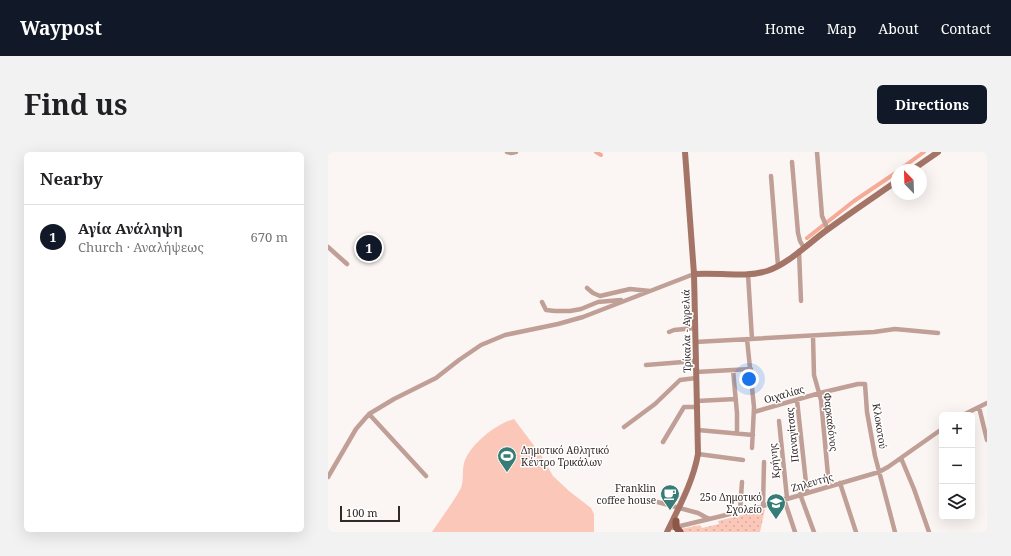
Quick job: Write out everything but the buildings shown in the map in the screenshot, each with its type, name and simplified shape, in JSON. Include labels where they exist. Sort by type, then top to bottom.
[{"type":"main road","name":"Τρίκαλα - Αγρελιά","points":[[667,532],[694,472],[698,454],[694,274],[685,152]]},
{"type":"main road","points":[[921,164],[938,152]]},
{"type":"main road","points":[[694,274],[748,274],[767,271],[778,266],[802,250],[827,228],[891,185]]},
{"type":"main road","name":"Τρίκαλα - Αγρελιά","points":[[675,528],[679,507]]},
{"type":"street","points":[[507,152],[511,154],[516,152]]},
{"type":"street","points":[[817,152],[822,216],[827,228]]},
{"type":"street","points":[[792,162],[798,233],[802,250],[801,301]]},
{"type":"street","points":[[771,176],[778,266]]},
{"type":"street","points":[[328,247],[347,264]]},
{"type":"street","points":[[328,476],[356,429],[369,414],[394,399],[436,378],[463,357],[488,342],[505,335],[575,320],[694,274]]},
{"type":"street","points":[[748,274],[749,339],[754,412],[752,448]]},
{"type":"street","points":[[587,288],[600,296],[630,289],[650,291]]},
{"type":"street","points":[[542,302],[546,310],[566,312],[578,310],[598,302],[631,299]]},
{"type":"street","points":[[669,332],[674,330],[695,328]]},
{"type":"street","points":[[695,342],[874,332],[893,329],[938,333]]},
{"type":"street","name":"Φαρκαδόνος","points":[[813,336],[814,375],[820,393],[829,486]]},
{"type":"street","points":[[646,365],[696,361]]},
{"type":"street","points":[[624,427],[655,404],[684,379],[696,375],[751,369]]},
{"type":"street","points":[[733,370],[737,433]]},
{"type":"street","name":"Οιχαλίας","points":[[754,412],[820,393],[865,384]]},
{"type":"street","name":"Κλοκοτού","points":[[865,384],[867,412],[879,472],[895,532]]},
{"type":"street","points":[[663,442],[684,407],[736,399]]},
{"type":"street","name":"Παναγίτσας","points":[[797,400],[807,492]]},
{"type":"street","points":[[969,412],[987,403]]},
{"type":"street","points":[[980,406],[987,440]]},
{"type":"street","points":[[369,414],[426,476]]},
{"type":"street","name":"Κρήνης","points":[[779,421],[786,499],[795,532]]},
{"type":"street","points":[[698,430],[753,435]]},
{"type":"street","name":"Ζηλευτής","points":[[675,528],[763,506],[879,472],[939,431]]},
{"type":"street","points":[[698,454],[743,460]]},
{"type":"street","points":[[901,458],[929,532]]},
{"type":"street","points":[[763,506],[764,462]]},
{"type":"street","points":[[740,511],[742,482]]},
{"type":"street","points":[[840,483],[856,532]]},
{"type":"street","points":[[800,494],[814,532]]},
{"type":"street","points":[[650,500],[703,514],[709,519]]},
{"type":"shaded area","name":"Δημοτικό Αθλητικό Κέντρο Τρικάλων","points":[[514,419],[541,455],[553,476],[591,508],[594,514],[594,532],[432,532],[461,488],[464,463],[472,449],[484,436],[499,425]]},
{"type":"shaded area","points":[[765,509],[760,532],[680,532],[681,529],[700,525],[702,528],[719,524],[718,521]]},
{"type":"waterway","points":[[596,152],[601,155]]},
{"type":"waterway","points":[[907,164],[924,152]]},
{"type":"waterway","points":[[807,238],[854,201],[891,176]]},
{"type":"place","name":"Αγία Ανάληψη","points":[[369,248]]},
{"type":"place","name":"Δημοτικό Αθλητικό Κέντρο Τρικάλων","points":[[507,473]]},
{"type":"place","name":"Franklin coffee house","points":[[670,511]]},
{"type":"place","name":"25ο Δημοτικό Σχολείο","points":[[776,520]]}]
